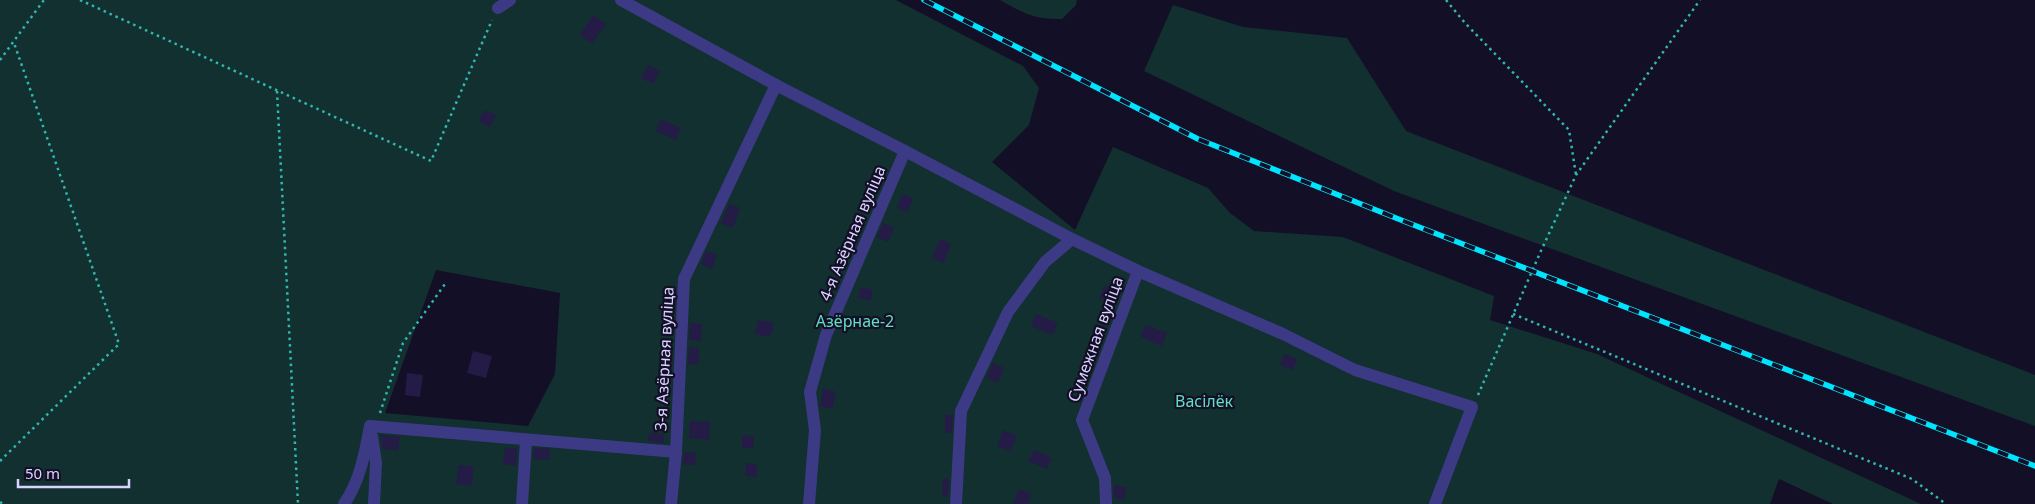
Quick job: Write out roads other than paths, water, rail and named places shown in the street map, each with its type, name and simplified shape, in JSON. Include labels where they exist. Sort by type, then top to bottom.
[{"type":"street","points":[[498,8],[510,0]]},
{"type":"street","points":[[621,0],[776,86],[1072,239],[1283,334],[1355,370],[1472,408],[1436,504]]},
{"type":"street","name":"3-я Азёрная вуліца","points":[[671,504],[676,452],[684,279],[776,86]]},
{"type":"street","name":"4-я Азёрная вуліца","points":[[809,504],[815,430],[810,392],[826,335],[905,151]]},
{"type":"street","points":[[956,504],[961,412],[1008,312],[1045,262],[1072,239]]},
{"type":"street","name":"Сумежная вуліца","points":[[1106,504],[1105,478],[1082,420],[1138,270]]},
{"type":"street","points":[[370,426],[526,441],[676,452]]},
{"type":"street","points":[[344,504],[352,493],[370,426]]},
{"type":"street","points":[[370,426],[376,463],[374,504]]},
{"type":"street","points":[[522,504],[526,441]]},
{"type":"railway","points":[[924,0],[1198,139],[1406,222],[2035,466]]},
{"type":"park label","name":"Азёрнае-2","points":[[855,321]]},
{"type":"park label","name":"Васілёк","points":[[1204,401]]}]
